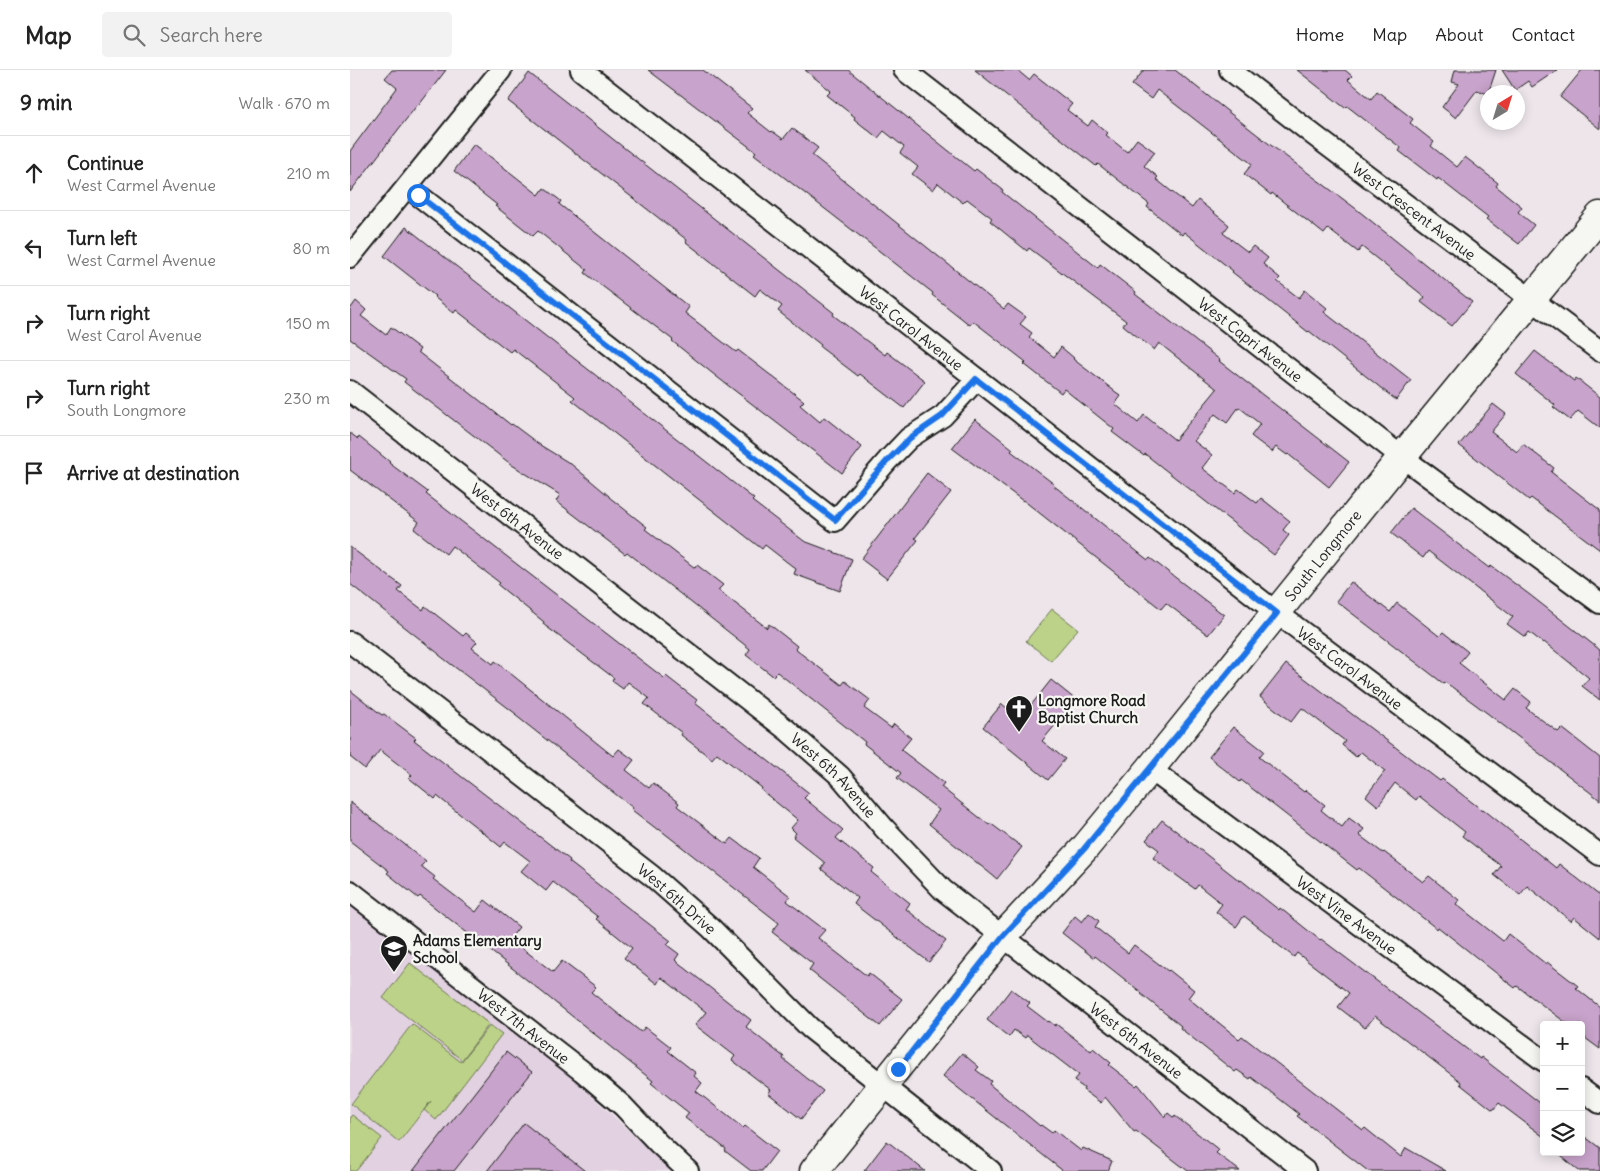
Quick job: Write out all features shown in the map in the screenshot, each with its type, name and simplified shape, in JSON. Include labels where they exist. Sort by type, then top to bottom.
[{"type":"street","points":[[350,257],[501,70]]},
{"type":"street","name":"West Carol Avenue","points":[[581,70],[1277,613],[1600,855]]},
{"type":"street","name":"West Capri Avenue","points":[[904,70],[1402,457],[1600,603]]},
{"type":"street","name":"West Crescent Avenue","points":[[1230,70],[1600,351]]},
{"type":"street","points":[[408,187],[835,520],[888,460],[910,438],[942,416],[976,379]]},
{"type":"street","name":"South Longmore","points":[[814,1171],[1003,936],[1084,849],[1150,769],[1530,299],[1600,216]]},
{"type":"street","name":"West 6th Avenue","points":[[350,391],[787,730],[840,776],[884,828],[943,890],[1305,1171]]},
{"type":"street","name":"West 6th Drive","points":[[350,642],[652,876],[711,928],[810,1028],[992,1171]]},
{"type":"street","name":"West Vine Avenue","points":[[1150,769],[1540,1058]]},
{"type":"street","name":"West 7th Avenue","points":[[350,891],[582,1071],[623,1106],[688,1171]]},
{"type":"street","points":[[1585,1092],[1600,1103]]},
{"type":"shaded area","name":"Adams Elementary School","points":[[350,905],[572,1078],[672,1171],[350,1171]]},
{"type":"green space","points":[[1052,609],[1078,629],[1051,661],[1026,641]]},
{"type":"green space","points":[[410,963],[489,1024],[462,1060],[383,998]]},
{"type":"green space","points":[[412,1024],[461,1062],[490,1025],[502,1034],[436,1120],[424,1110],[431,1101],[399,1142],[351,1104]]},
{"type":"green space","points":[[352,1115],[382,1138],[356,1171],[350,1171],[350,1117]]},
{"type":"building","points":[[392,70],[446,70],[350,192],[350,151],[397,88],[385,78]]},
{"type":"building","points":[[648,70],[703,70],[752,108],[747,113],[771,132],[783,139],[792,128],[818,148],[812,155],[1004,309],[1008,304],[1026,317],[1020,324],[1032,333],[1029,337],[1054,357],[1061,347],[1073,359],[1121,396],[1115,404],[1138,423],[1144,415],[1175,440],[1217,389],[1159,343],[1154,350],[1123,325],[1126,321],[1029,248],[1027,251],[990,221],[992,218],[967,199],[963,203],[938,183],[933,190],[912,174],[918,167],[900,153],[904,147],[884,131],[878,138],[827,95],[831,91],[805,70],[848,70],[974,171],[976,169],[1003,190],[1002,192],[1098,268],[1100,264],[1136,292],[1135,294],[1349,462],[1329,487],[1288,454],[1276,447],[1272,452],[1251,436],[1260,424],[1239,407],[1227,423],[1215,414],[1194,441],[1212,455],[1202,468],[1235,493],[1238,489],[1257,503],[1261,498],[1290,521],[1283,530],[1289,535],[1274,555],[1145,454],[1144,456],[1112,432],[1114,429],[1064,389],[1061,393],[1024,364],[1026,362],[973,321],[970,325],[932,295],[933,293],[754,154],[756,152]]},
{"type":"building","points":[[975,70],[1017,70],[1029,80],[1034,74],[1072,104],[1067,110],[1088,126],[1092,120],[1108,133],[1106,135],[1127,152],[1137,139],[1155,152],[1144,166],[1158,177],[1156,179],[1192,208],[1198,200],[1229,225],[1223,233],[1248,252],[1253,246],[1268,258],[1263,264],[1280,278],[1277,281],[1299,298],[1305,290],[1327,308],[1324,312],[1411,380],[1396,400],[1232,272],[1184,232],[1182,235],[1147,207],[1149,204],[1098,164],[1096,166]]},
{"type":"building","points":[[1144,70],[1175,70],[1355,208],[1472,302],[1452,326],[1421,302],[1425,297],[1362,247],[1358,252],[1328,229],[1324,234],[1272,193],[1271,195],[1244,174],[1252,164],[1157,90],[1151,99],[1132,85]]},
{"type":"building","points":[[1297,70],[1345,70],[1352,76],[1348,80],[1371,99],[1377,91],[1413,119],[1410,123],[1434,142],[1431,146],[1457,167],[1465,157],[1498,183],[1496,186],[1522,207],[1518,212],[1534,225],[1519,244],[1438,178],[1437,180],[1399,151],[1401,148],[1347,106],[1345,108]]},
{"type":"building","points":[[1455,70],[1496,70],[1491,85],[1480,85],[1480,91],[1477,90],[1456,118],[1442,107],[1459,84],[1452,82]]},
{"type":"building","points":[[1502,70],[1557,70],[1532,87],[1528,81],[1522,85],[1512,85]]},
{"type":"building","points":[[1582,70],[1600,70],[1600,129],[1560,97]]},
{"type":"building","points":[[529,73],[834,313],[833,315],[885,355],[887,352],[925,381],[904,408],[860,374],[858,376],[820,347],[821,345],[778,311],[782,306],[760,289],[755,296],[686,242],[687,240],[508,101]]},
{"type":"building","points":[[474,144],[539,195],[544,188],[561,201],[559,204],[689,307],[685,313],[736,352],[738,350],[804,401],[800,405],[820,422],[824,417],[862,447],[842,473],[585,273],[587,270],[538,231],[533,236],[454,171]]},
{"type":"building","points":[[406,227],[754,499],[752,501],[804,541],[852,559],[840,591],[794,574],[796,569],[765,545],[762,549],[572,400],[575,397],[513,349],[510,352],[456,310],[454,313],[384,256]]},
{"type":"building","points":[[356,301],[366,310],[361,316],[386,335],[391,327],[420,349],[418,352],[511,425],[571,464],[647,527],[645,529],[695,568],[697,565],[723,585],[718,590],[767,628],[769,624],[797,646],[795,649],[842,685],[845,681],[870,700],[864,708],[891,728],[894,724],[911,738],[901,750],[944,783],[941,787],[989,825],[990,823],[1022,847],[997,879],[929,824],[939,810],[897,778],[901,773],[864,744],[865,742],[777,672],[773,676],[746,655],[750,649],[627,552],[625,554],[556,501],[560,495],[512,465],[404,382],[406,379],[350,339],[350,307]]},
{"type":"building","points":[[1535,351],[1574,381],[1576,378],[1600,397],[1600,428],[1578,411],[1570,420],[1553,407],[1555,405],[1516,374]]},
{"type":"building","points":[[1493,404],[1506,414],[1491,432],[1517,452],[1523,444],[1554,468],[1551,472],[1600,510],[1600,550],[1531,498],[1529,500],[1459,445]]},
{"type":"building","points":[[975,419],[1013,449],[1011,451],[1148,560],[1150,558],[1224,615],[1208,635],[1166,603],[1161,609],[1023,500],[952,448]]},
{"type":"building","points":[[350,433],[358,439],[359,437],[389,463],[428,492],[426,494],[664,678],[666,676],[697,700],[695,703],[809,793],[804,798],[843,830],[836,838],[874,868],[871,872],[910,903],[906,909],[946,941],[929,962],[854,904],[858,898],[821,869],[825,863],[793,837],[796,833],[791,828],[798,820],[761,790],[762,788],[717,753],[712,759],[681,735],[682,733],[644,704],[649,698],[628,682],[623,689],[612,681],[614,678],[543,624],[544,622],[498,585],[500,583],[452,546],[446,554],[414,529],[419,522],[350,470]]},
{"type":"building","points":[[927,473],[951,492],[915,538],[918,540],[887,579],[861,559]]},
{"type":"building","points":[[1411,508],[1489,568],[1491,566],[1530,595],[1600,650],[1600,700],[1582,686],[1589,678],[1529,632],[1525,637],[1507,624],[1513,617],[1428,551],[1423,558],[1391,533]]},
{"type":"building","points":[[350,547],[402,586],[398,591],[423,610],[425,606],[463,636],[466,633],[477,642],[472,648],[493,664],[495,661],[613,756],[619,749],[634,760],[626,770],[649,788],[653,783],[679,803],[677,806],[727,844],[732,838],[759,858],[753,867],[790,896],[787,901],[825,930],[818,938],[867,976],[869,973],[902,999],[880,1026],[809,970],[813,964],[772,932],[779,923],[632,810],[633,808],[516,714],[350,584]]},
{"type":"building","points":[[1351,582],[1390,612],[1397,603],[1439,636],[1443,632],[1468,652],[1459,663],[1506,700],[1515,689],[1531,702],[1526,708],[1558,732],[1562,728],[1600,758],[1600,800],[1336,601]]},
{"type":"building","points":[[1286,664],[1440,781],[1442,779],[1483,809],[1556,868],[1559,864],[1600,896],[1600,938],[1574,917],[1571,921],[1527,886],[1520,895],[1494,875],[1501,866],[1462,836],[1465,832],[1419,796],[1416,800],[1395,783],[1378,806],[1366,796],[1385,771],[1361,752],[1356,757],[1342,745],[1345,741],[1302,708],[1291,722],[1260,697]]},
{"type":"building","name":"Longmore Road Baptist Church","points":[[1051,680],[1076,700],[1042,741],[1065,759],[1048,780],[983,727],[1002,704],[1020,719]]},
{"type":"building","points":[[350,690],[416,738],[414,740],[570,860],[569,862],[671,941],[667,945],[679,954],[675,960],[751,1020],[746,1027],[823,1091],[801,1119],[768,1093],[771,1090],[732,1060],[735,1056],[695,1025],[706,1012],[661,977],[657,984],[624,958],[632,948],[596,919],[598,917],[553,882],[546,891],[521,871],[530,861],[505,842],[501,847],[437,796],[435,799],[409,778],[412,775],[380,750],[365,769],[350,757]]},
{"type":"building","points":[[1233,727],[1264,751],[1259,757],[1304,792],[1306,790],[1325,805],[1321,810],[1342,827],[1349,818],[1364,829],[1359,835],[1383,853],[1423,882],[1429,876],[1459,900],[1456,904],[1503,941],[1508,934],[1578,986],[1576,988],[1600,1007],[1600,1049],[1585,1038],[1585,1021],[1564,1021],[1517,986],[1515,988],[1438,927],[1437,929],[1359,868],[1357,870],[1209,757]]},
{"type":"building","points":[[350,802],[426,861],[421,866],[435,877],[433,879],[476,912],[485,900],[519,927],[510,939],[553,972],[562,961],[596,987],[591,992],[641,1032],[645,1027],[671,1047],[668,1051],[696,1073],[694,1076],[702,1083],[696,1091],[743,1128],[745,1126],[777,1151],[762,1171],[751,1171],[725,1151],[726,1149],[685,1118],[689,1113],[651,1083],[653,1081],[420,896],[418,898],[387,873],[389,871],[350,841]]},
{"type":"building","points":[[1162,820],[1279,910],[1280,908],[1480,1059],[1481,1057],[1540,1103],[1540,1134],[1499,1103],[1493,1110],[1460,1084],[1461,1082],[1375,1016],[1365,1028],[1338,1007],[1349,993],[1297,953],[1294,957],[1244,916],[1236,927],[1216,912],[1222,904],[1198,885],[1195,889],[1153,858],[1159,850],[1146,840]]},
{"type":"building","points":[[1089,913],[1099,921],[1095,927],[1128,953],[1134,945],[1169,970],[1194,990],[1188,998],[1239,1039],[1242,1036],[1363,1130],[1365,1128],[1401,1157],[1406,1148],[1446,1171],[1368,1171],[1297,1116],[1299,1114],[1251,1077],[1250,1079],[1237,1070],[1235,1072],[1180,1028],[1181,1026],[1142,993],[1062,933],[1075,916],[1082,922]]},
{"type":"building","points":[[1011,989],[1030,1003],[1027,1006],[1048,1022],[1055,1026],[1056,1024],[1091,1051],[1093,1048],[1111,1063],[1109,1065],[1136,1086],[1138,1084],[1165,1117],[1168,1113],[1174,1118],[1175,1116],[1219,1150],[1216,1153],[1240,1171],[1188,1171],[1136,1131],[1134,1132],[1105,1097],[1101,1103],[1083,1090],[1084,1088],[1074,1081],[1079,1075],[1027,1035],[1025,1038],[1014,1030],[1009,1037],[987,1020]]},
{"type":"building","points":[[506,1052],[532,1072],[454,1171],[413,1171]]},
{"type":"building","points":[[962,1053],[979,1067],[976,1070],[991,1081],[989,1084],[1040,1126],[1052,1133],[1054,1130],[1081,1151],[1083,1148],[1112,1161],[1108,1171],[1063,1171],[943,1076]]},
{"type":"building","points":[[524,1123],[585,1171],[487,1171]]},
{"type":"building","points":[[1585,1137],[1600,1148],[1600,1171],[1579,1171],[1561,1156],[1585,1156]]},
{"type":"building","points":[[887,1141],[925,1171],[864,1171]]},
{"type":"place","name":"Longmore Road Baptist Church","points":[[1019,733]]},
{"type":"place","name":"Adams Elementary School","points":[[394,973]]},
{"type":"route","points":[[418,195],[835,520],[888,460],[910,438],[942,416],[976,379],[1277,613],[1084,849],[1003,936],[898,1069]]}]
